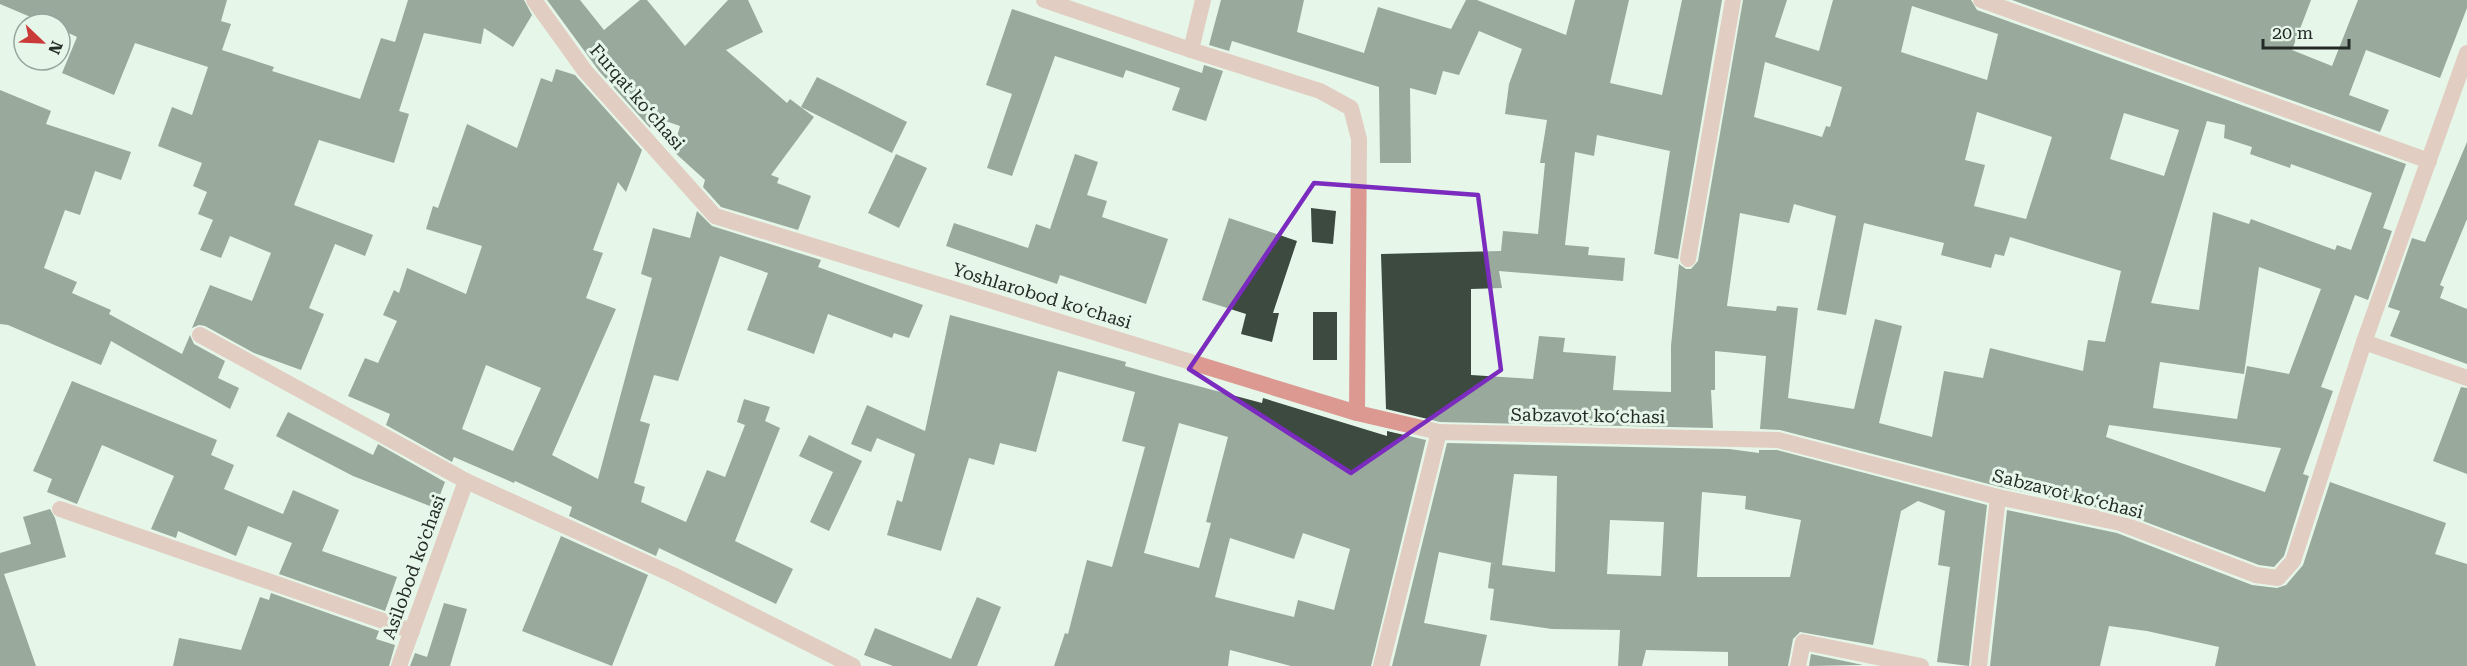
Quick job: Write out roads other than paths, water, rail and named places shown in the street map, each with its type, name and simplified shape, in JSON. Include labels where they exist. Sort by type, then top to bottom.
[{"type":"street","name":"Furqat koʻchasi","points":[[534,0],[585,71],[715,216]]},
{"type":"street","points":[[1044,0],[1320,91],[1351,108],[1359,139],[1357,413]]},
{"type":"street","points":[[1191,50],[1203,0]]},
{"type":"street","points":[[1688,260],[1733,0]]},
{"type":"street","points":[[1981,0],[2429,161]]},
{"type":"street","name":"Sabzavot koʻchasi","points":[[1439,432],[1778,440],[1998,497],[2120,523],[2256,575],[2278,578],[2293,561],[2364,342],[2467,53]]},
{"type":"street","name":"Yoshlarobod koʻchasi","points":[[715,216],[1357,413],[1439,432]]},
{"type":"street","points":[[200,335],[466,482],[673,575],[853,666]]},
{"type":"street","points":[[2364,342],[2467,378]]},
{"type":"street","points":[[1381,666],[1439,432]]},
{"type":"street","name":"Asilobod ko'chasi","points":[[399,666],[466,482]]},
{"type":"street","points":[[1979,666],[1998,497]]},
{"type":"street","points":[[60,509],[412,631]]},
{"type":"street","points":[[1798,666],[1803,642],[1921,666]]}]
